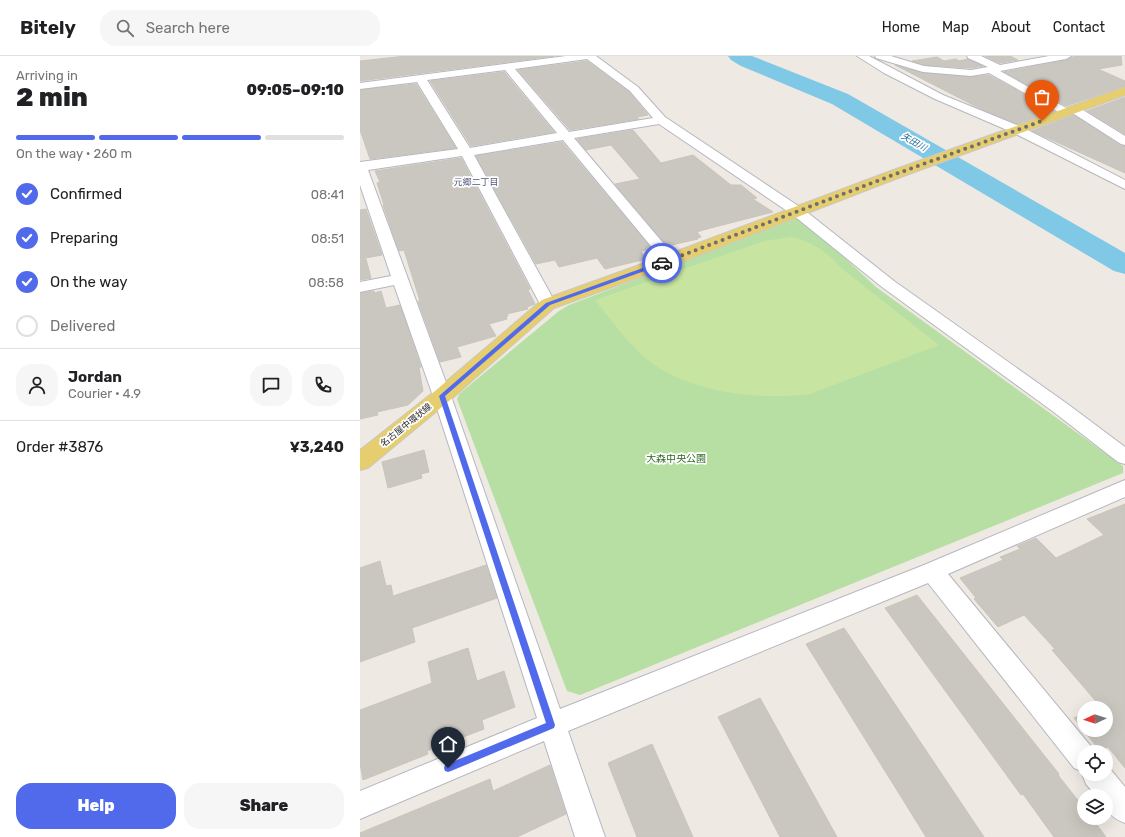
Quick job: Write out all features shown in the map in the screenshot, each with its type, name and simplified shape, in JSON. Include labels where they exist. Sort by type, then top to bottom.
[{"type":"main road","name":"名古屋中環状線","points":[[360,462],[442,396],[548,304],[1125,91]]},
{"type":"street","points":[[360,86],[589,56],[634,89],[661,120],[798,212],[888,284],[1062,409],[1125,457]]},
{"type":"street","points":[[862,56],[939,97],[1018,130],[1125,185]]},
{"type":"street","points":[[880,56],[923,68],[971,73],[1052,57],[1066,56]]},
{"type":"street","points":[[972,56],[1125,141]]},
{"type":"street","points":[[508,67],[670,260]]},
{"type":"street","points":[[420,78],[466,152],[548,304]]},
{"type":"street","points":[[590,837],[551,725],[442,396],[360,167],[466,152],[661,120]]},
{"type":"street","points":[[360,287],[399,279]]},
{"type":"street","points":[[360,805],[551,725],[932,571],[1125,488]]},
{"type":"street","points":[[932,571],[1077,750]]},
{"type":"street","points":[[1102,781],[1125,809]]},
{"type":"green space","name":"大森中央公園","points":[[797,218],[804,220],[876,287],[1123,466],[1123,473],[580,695],[567,691],[457,399],[459,394],[559,311],[569,305]]},
{"type":"green space","points":[[792,237],[813,245],[825,252],[841,268],[939,345],[810,394],[767,396],[720,391],[697,385],[676,377],[657,366],[634,347],[595,300],[764,241]]},
{"type":"building","points":[[406,56],[554,56],[360,81],[360,61]]},
{"type":"building","points":[[985,56],[1010,56],[1018,60],[1000,63]]},
{"type":"building","points":[[1079,56],[1121,56],[1122,65],[1098,69],[1125,81],[1125,86],[1066,106],[1004,72],[1066,60]]},
{"type":"building","points":[[937,57],[944,61],[956,59],[959,61],[968,59],[983,66],[971,68],[924,65],[912,61]]},
{"type":"building","points":[[587,61],[628,91],[648,115],[637,117],[639,119],[570,130],[518,70]]},
{"type":"building","points":[[895,65],[923,73],[971,77],[989,75],[1054,111],[1018,124],[979,108]]},
{"type":"building","points":[[504,72],[554,132],[471,146],[430,81]]},
{"type":"building","points":[[416,84],[456,148],[370,159],[360,130],[360,90]]},
{"type":"building","points":[[1125,97],[1125,134],[1087,111]]},
{"type":"building","points":[[1074,115],[1120,145],[1125,146],[1125,173],[1032,131]]},
{"type":"building","points":[[633,130],[661,163],[693,155],[731,185],[741,185],[757,198],[753,199],[773,212],[703,230],[697,232],[701,237],[697,238],[698,239],[667,246],[615,184],[640,179],[611,145],[586,150],[577,139]]},
{"type":"building","points":[[562,142],[652,249],[641,251],[646,259],[605,269],[597,258],[559,267],[555,260],[536,264],[476,156]]},
{"type":"building","points":[[461,158],[530,289],[528,290],[535,304],[527,307],[528,309],[507,314],[507,319],[489,324],[496,336],[457,347],[461,357],[440,362],[418,301],[420,301],[404,250],[399,251],[383,205],[377,183],[380,182],[375,171]]},
{"type":"building","points":[[366,209],[382,255],[360,259],[360,210]]},
{"type":"building","points":[[366,259],[371,278],[360,280],[360,260]]},
{"type":"building","points":[[374,291],[375,293],[381,291],[386,308],[400,305],[421,367],[419,368],[423,391],[408,405],[377,412],[378,415],[360,419],[360,293]]},
{"type":"building","points":[[424,450],[429,472],[421,474],[422,478],[388,488],[382,462]]},
{"type":"building","points":[[1125,504],[1125,768],[1113,753],[1113,745],[1095,745],[1089,737],[1113,737],[1113,701],[1096,701],[1052,650],[1055,649],[1024,615],[998,627],[974,599],[976,598],[960,578],[1003,560],[1000,557],[1020,549],[1017,546],[1036,538],[1056,558],[1104,535],[1087,519]]},
{"type":"building","points":[[380,561],[386,586],[391,585],[393,596],[486,565],[497,598],[412,628],[415,642],[360,662],[360,568]]},
{"type":"building","points":[[917,595],[1059,774],[1058,775],[1077,799],[1077,825],[1097,825],[1106,837],[1054,837],[1023,794],[1021,795],[885,608]]},
{"type":"building","points":[[844,628],[984,837],[926,837],[806,644]]},
{"type":"building","points":[[468,648],[477,681],[504,671],[515,707],[482,720],[484,729],[427,751],[428,754],[363,780],[360,763],[360,710],[432,683],[428,662]]},
{"type":"building","points":[[760,698],[837,837],[780,837],[718,717]]},
{"type":"building","points":[[652,744],[693,837],[637,837],[608,763]]},
{"type":"building","points":[[550,765],[566,814],[517,837],[360,837],[360,833],[490,779],[493,791]]},
{"type":"waterway","name":"矢田川","points":[[738,56],[748,62],[840,99],[1125,265]]},
{"type":"way so far","points":[[662,263],[893,175],[1042,121]]},
{"type":"district","name":"元郷二丁目","points":[[476,182]]},
{"type":"route","points":[[448,768],[551,725],[442,396],[548,304],[662,263]]}]
